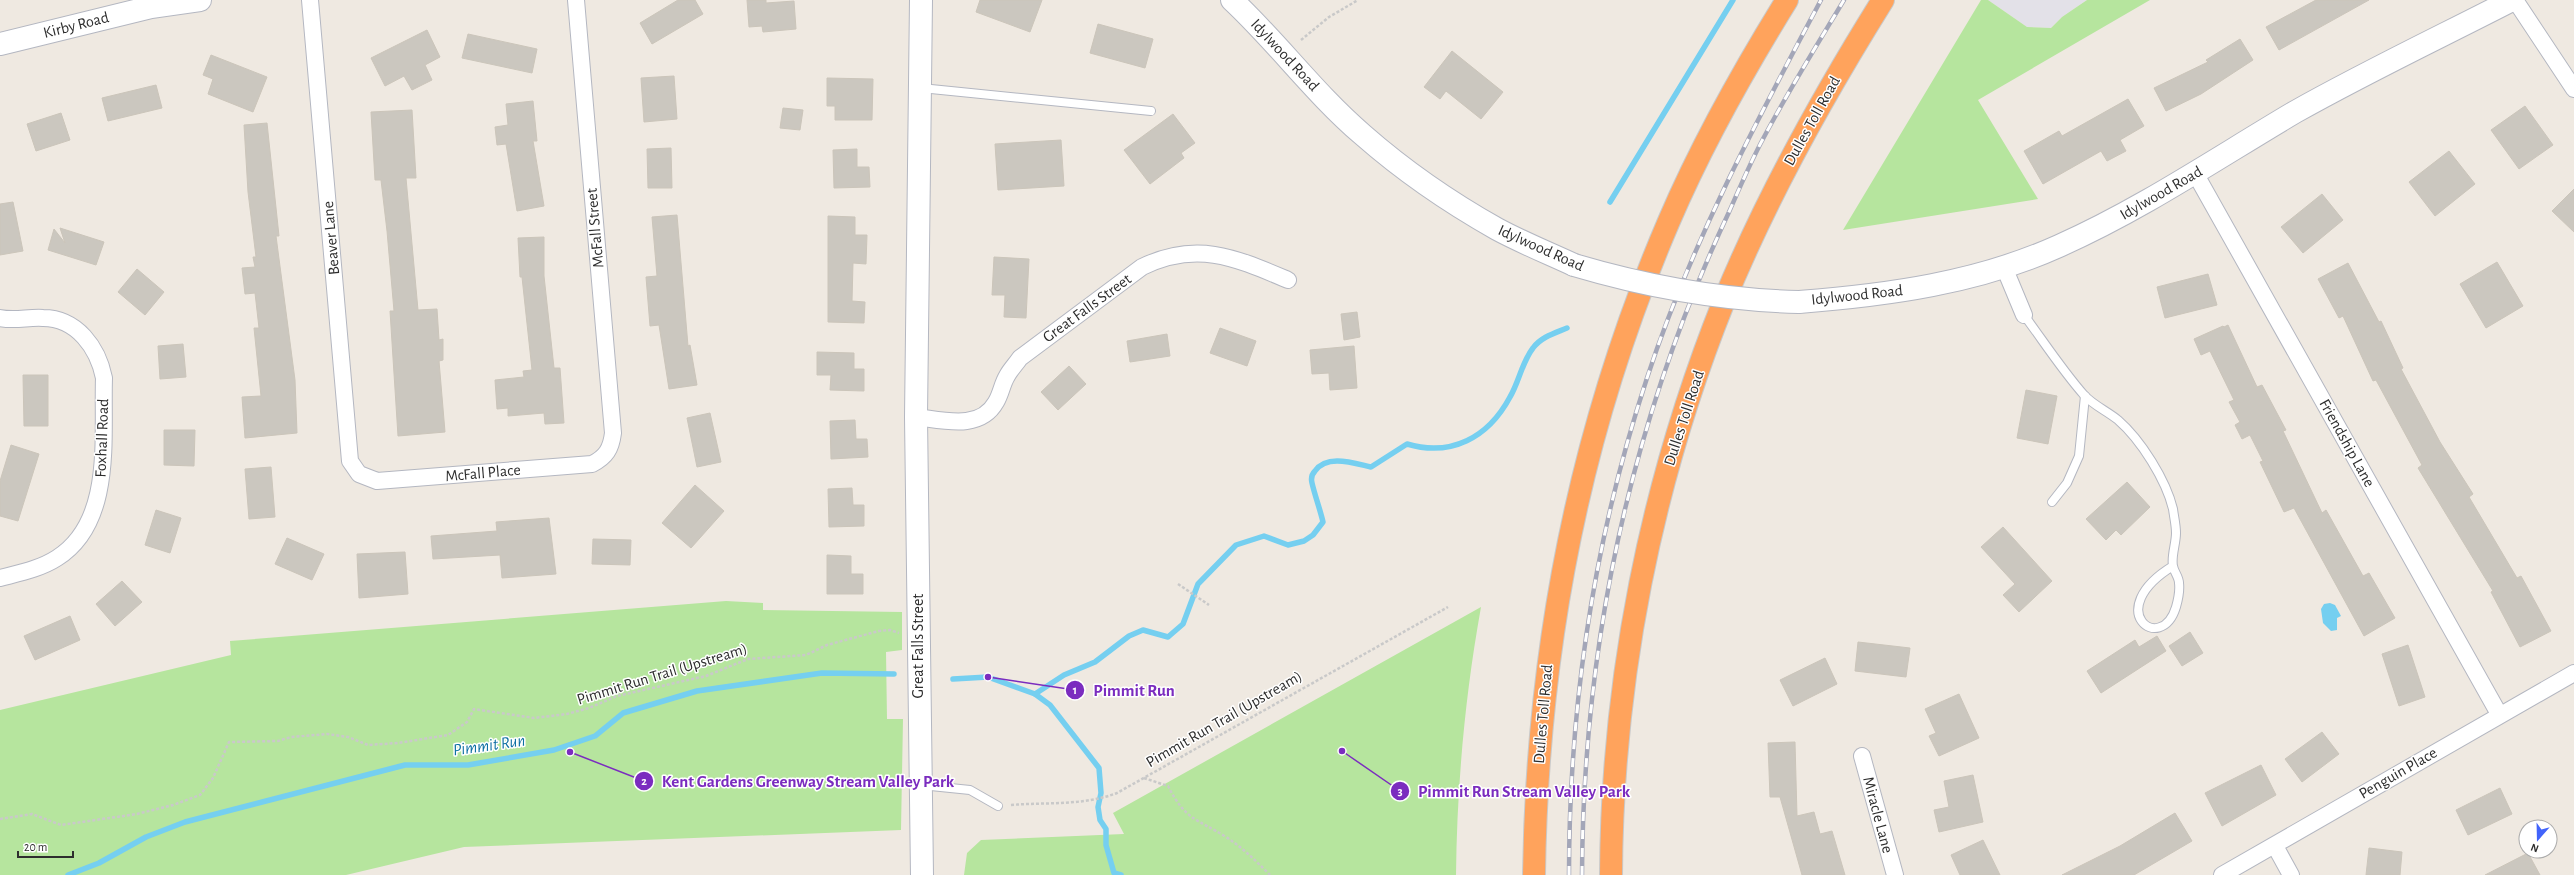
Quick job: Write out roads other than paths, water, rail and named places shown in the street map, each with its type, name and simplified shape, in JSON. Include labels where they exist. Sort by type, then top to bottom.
[{"type":"highway","name":"Dulles Toll Road","points":[[1534,875],[1540,736],[1554,617],[1572,527],[1600,416],[1625,334],[1669,221],[1726,105],[1787,0]]},
{"type":"highway","name":"Dulles Toll Road","points":[[1611,875],[1617,754],[1629,654],[1651,534],[1677,436],[1713,330],[1751,240],[1810,123],[1883,0]]},
{"type":"main road","name":"Kirby Road","points":[[0,44],[151,7],[200,0]]},
{"type":"main road","name":"Great Falls Street","points":[[921,0],[916,417],[922,875]]},
{"type":"main road","name":"Idylwood Road","points":[[1232,0],[1362,134],[1433,191],[1498,229],[1574,265],[1628,281],[1705,295],[1751,301],[1799,302],[1863,297],[1919,288],[2004,266],[2058,247],[2120,217],[2297,111],[2513,0]]},
{"type":"street","name":"Beaver Lane","points":[[310,0],[350,461],[355,479]]},
{"type":"street","name":"McFall Street","points":[[576,0],[613,433],[611,459]]},
{"type":"street","points":[[2513,0],[2574,89]]},
{"type":"street","name":"Friendship Lane","points":[[2195,173],[2499,714]]},
{"type":"street","name":"Great Falls Street","points":[[916,417],[961,422],[974,420],[987,413],[996,402],[1006,376],[1020,358],[1142,267],[1160,258],[1206,252],[1235,258],[1288,280]]},
{"type":"street","points":[[2004,266],[2024,315]]},
{"type":"street","name":"Foxhall Road","points":[[0,318],[45,318],[58,320],[76,329],[95,350],[101,363],[104,378],[100,488],[94,514],[83,534],[57,558],[37,568],[0,578]]},
{"type":"street","name":"McFall Place","points":[[355,479],[385,481],[592,464],[611,459]]},
{"type":"street","name":"Penguin Place","points":[[2222,875],[2275,846],[2499,714],[2574,673]]},
{"type":"street","name":"Miracle Lane","points":[[1862,756],[1895,875]]},
{"type":"street","points":[[2275,846],[2291,875]]},
{"type":"lane","points":[[920,88],[1151,111]]},
{"type":"lane","points":[[2024,315],[2085,396],[2119,421],[2137,442],[2163,480],[2172,508],[2176,533],[2173,566],[2179,582],[2173,616],[2166,625],[2156,628],[2146,627],[2140,622],[2137,612],[2138,602],[2157,575],[2173,566]]},
{"type":"lane","points":[[2052,502],[2067,483],[2079,456],[2085,396]]},
{"type":"lane","points":[[920,785],[970,790],[998,806]]},
{"type":"water","points":[[2330,603],[2335,605],[2341,616],[2337,618],[2337,630],[2331,631],[2323,623],[2321,609],[2324,604]]},
{"type":"waterway","points":[[1610,202],[1733,0]]},
{"type":"waterway","points":[[1035,694],[1064,675],[1095,662],[1129,636],[1143,630],[1168,637],[1183,624],[1198,584],[1236,545],[1264,536],[1288,545],[1304,541],[1313,535],[1323,522],[1312,480],[1313,474],[1320,466],[1333,461],[1341,461],[1371,467],[1407,444],[1439,448],[1453,446],[1467,441],[1479,433],[1491,423],[1510,397],[1526,359],[1536,344],[1544,338],[1567,328]]},
{"type":"waterway","name":"Pimmit Run","points":[[68,875],[99,863],[146,837],[185,822],[405,765],[468,765],[554,750],[595,736],[623,713],[697,691],[822,673],[894,674]]},
{"type":"waterway","name":"Pimmit Run","points":[[953,679],[988,677],[1035,694],[1050,705],[1099,768],[1101,793],[1098,807],[1100,820],[1106,829],[1106,845],[1114,873],[1121,875]]},
{"type":"railway","points":[[1569,875],[1570,812],[1574,749],[1588,624],[1612,500],[1628,439],[1647,378],[1683,280],[1749,138],[1821,0]]},
{"type":"railway","points":[[1582,875],[1585,789],[1592,704],[1603,619],[1619,536],[1640,453],[1665,371],[1695,291],[1746,174],[1759,146],[1783,102],[1844,0]]},
{"type":"place","name":"Pimmit Run","points":[[988,677]]},
{"type":"place","name":"Pimmit Run Stream Valley Park","points":[[1342,751]]},
{"type":"place","name":"Kent Gardens Greenway Stream Valley Park","points":[[570,752]]}]
